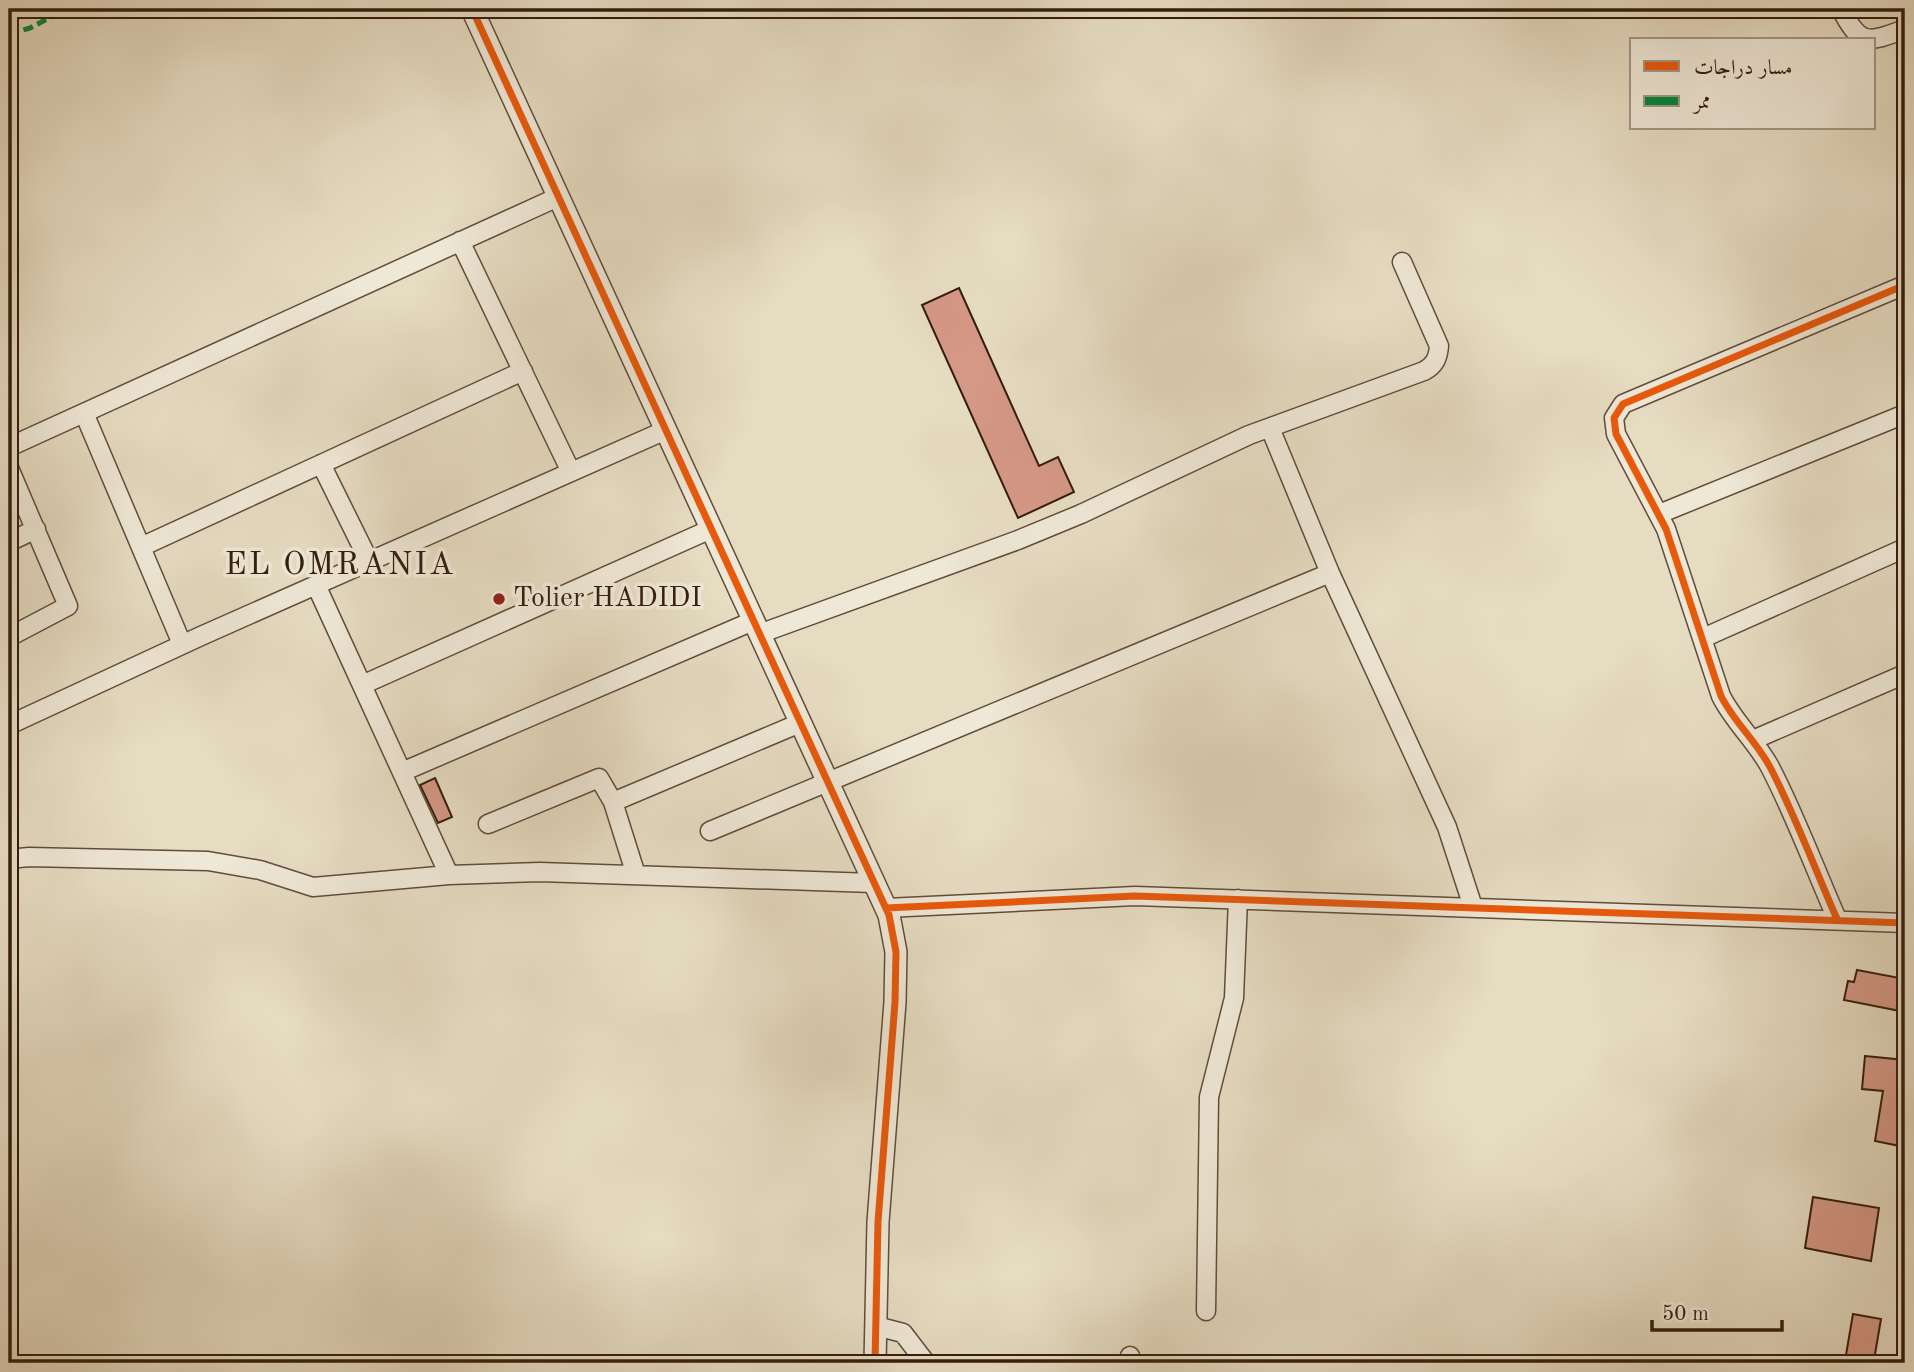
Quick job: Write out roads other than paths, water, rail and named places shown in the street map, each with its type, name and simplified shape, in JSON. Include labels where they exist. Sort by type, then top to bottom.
[{"type":"street","points":[[472,9],[886,908],[896,952],[895,1002],[878,1222],[875,1363]]},
{"type":"street","points":[[1841,9],[1852,31],[1860,36],[1882,38],[1905,29]]},
{"type":"street","points":[[9,447],[558,197]]},
{"type":"street","points":[[460,241],[571,472]]},
{"type":"street","points":[[401,772],[756,628],[1018,540],[1081,514],[1229,444],[1424,371],[1433,366],[1438,355],[1438,346],[1402,262]]},
{"type":"street","points":[[1837,919],[1770,768],[1753,740],[1726,707],[1659,514],[1616,434],[1614,418],[1623,404],[1905,285]]},
{"type":"street","points":[[141,547],[523,371]]},
{"type":"street","points":[[84,413],[182,645]]},
{"type":"street","points":[[1659,514],[1905,414]]},
{"type":"street","points":[[1270,428],[1330,573],[1447,827],[1473,907]]},
{"type":"street","points":[[9,725],[369,561],[666,430]]},
{"type":"street","points":[[321,464],[369,561]]},
{"type":"street","points":[[9,468],[68,606],[9,637]]},
{"type":"street","points":[[9,542],[36,529]]},
{"type":"street","points":[[362,685],[711,529]]},
{"type":"street","points":[[1703,638],[1905,548]]},
{"type":"street","points":[[710,831],[1330,573]]},
{"type":"street","points":[[316,585],[449,875]]},
{"type":"street","points":[[1753,740],[1905,674]]},
{"type":"street","points":[[613,802],[800,723]]},
{"type":"street","points":[[488,824],[599,778],[613,802],[636,875]]},
{"type":"street","points":[[9,859],[29,857],[208,861],[260,870],[313,887],[449,875],[540,872],[873,883]]},
{"type":"street","points":[[886,908],[1135,896],[1905,923]]},
{"type":"street","points":[[1206,1311],[1209,1097],[1234,998],[1238,899]]},
{"type":"street","points":[[876,1326],[903,1333],[926,1363]]},
{"type":"place","name":"Tolier HADIDI","points":[[499,599]]},
{"type":"district","name":"EL OMRANIA","points":[[340,566]]}]
